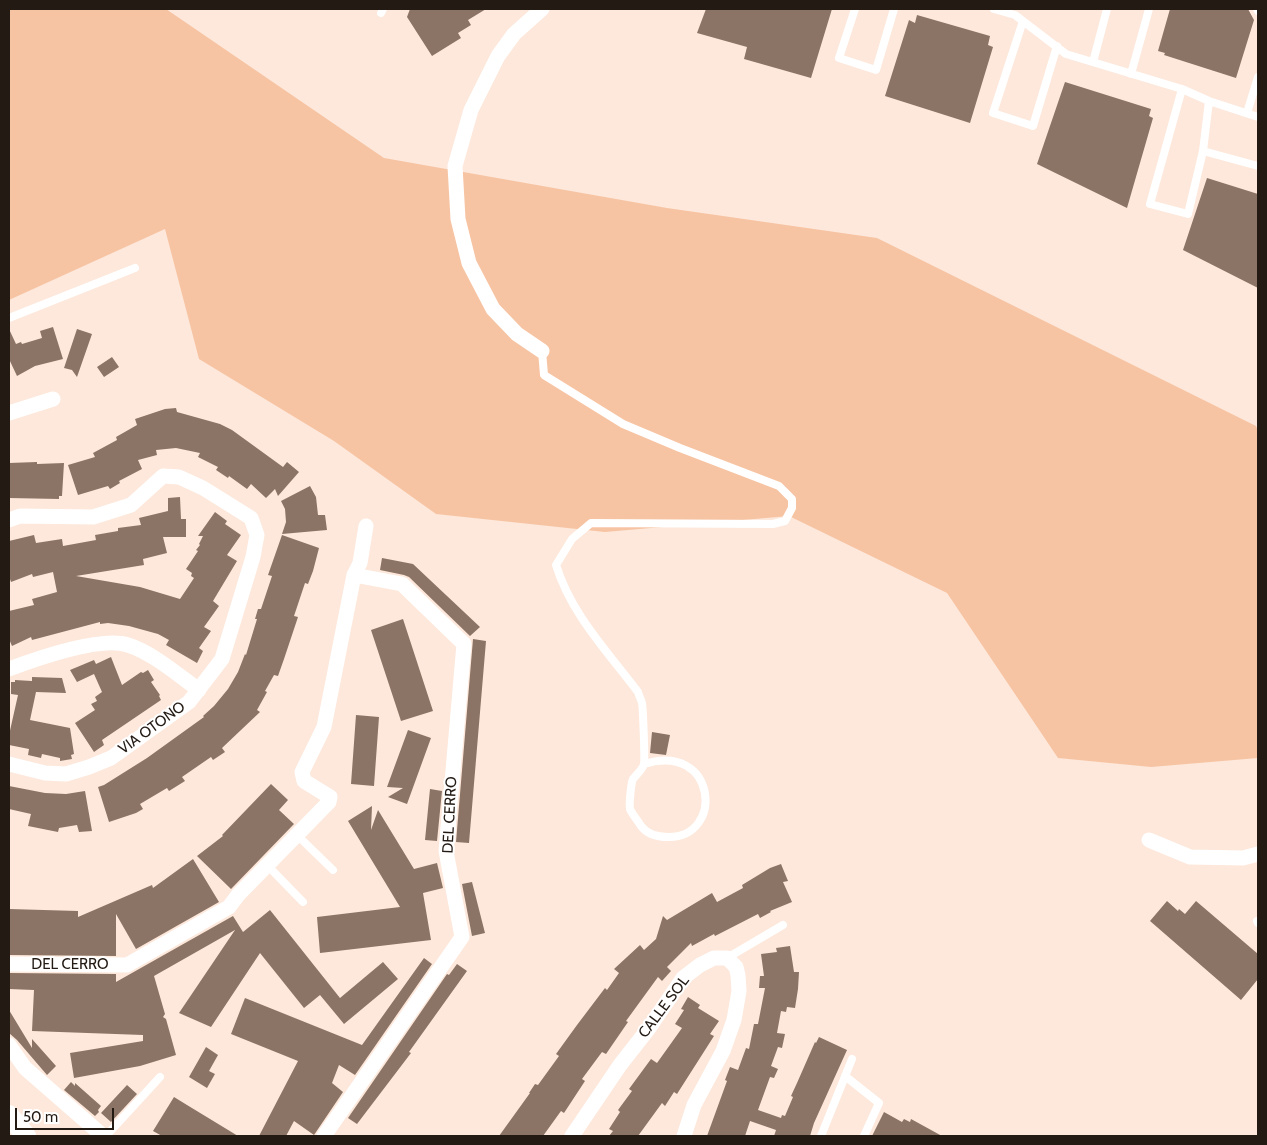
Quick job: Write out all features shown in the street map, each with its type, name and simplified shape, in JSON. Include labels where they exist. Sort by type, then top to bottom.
[{"type":"main road","points":[[9,1115],[26,1136]]},
{"type":"street","points":[[542,9],[514,34],[498,56],[471,110],[455,166],[458,219],[469,263],[493,308],[517,334],[542,351]]},
{"type":"street","points":[[9,412],[53,398]]},
{"type":"street","name":"VIA OTONO","points":[[9,520],[20,516],[93,517],[131,505],[164,476],[179,478],[203,488],[251,518],[258,535],[253,558],[222,659],[189,702],[111,758],[88,767],[66,774],[45,773],[9,764]]},
{"type":"street","name":"DEL CERRO","points":[[9,964],[127,965],[229,908],[238,895],[330,800],[330,797],[304,780],[302,772],[324,727],[354,575],[360,563],[366,526]]},
{"type":"street","name":"DEL CERRO","points":[[324,1136],[462,937],[446,851],[464,644],[402,584],[354,575]]},
{"type":"street","points":[[9,669],[76,649],[107,643],[127,645],[175,671],[199,690]]},
{"type":"street","points":[[1149,840],[1190,857],[1243,858],[1258,854]]},
{"type":"street","name":"CALLE SOL","points":[[572,1136],[620,1065],[649,1028],[683,978],[700,965],[714,958],[726,958]]},
{"type":"street","points":[[684,1136],[694,1105],[723,1051],[734,1020],[739,991],[738,975],[736,967],[726,958]]},
{"type":"street","points":[[9,1045],[25,1068],[105,1136]]},
{"type":"lane","points":[[855,9],[840,58],[876,70],[894,9]]},
{"type":"lane","points":[[994,9],[1015,15],[1066,54],[1182,89],[1258,117]]},
{"type":"lane","points":[[1093,62],[1108,9]]},
{"type":"lane","points":[[1131,74],[1149,9]]},
{"type":"lane","points":[[1023,21],[993,112],[1033,126],[1057,46]]},
{"type":"lane","points":[[1246,112],[1258,77]]},
{"type":"lane","points":[[1182,89],[1150,204],[1188,214],[1203,151],[1209,100]]},
{"type":"lane","points":[[1203,151],[1258,166]]},
{"type":"lane","points":[[9,318],[136,268]]},
{"type":"lane","points":[[542,351],[544,374],[623,424],[779,486],[792,499],[792,508],[785,522],[773,524],[591,523],[572,539],[556,565],[562,585],[577,612],[638,692],[642,704],[644,764],[632,782],[630,809],[642,828],[658,837],[677,837],[693,829],[704,813],[706,793],[700,777],[683,763],[666,760],[644,764]]},
{"type":"lane","points":[[297,835],[333,870]]},
{"type":"lane","points":[[267,866],[303,902]]},
{"type":"lane","points":[[726,958],[783,925]]},
{"type":"lane","points":[[820,1136],[852,1059]]},
{"type":"lane","points":[[845,1076],[879,1103],[864,1136]]},
{"type":"lane","points":[[105,1136],[160,1077]]},
{"type":"shaded area","points":[[9,9],[166,9],[384,158],[667,208],[877,238],[1256,426],[1258,431],[1258,758],[1151,767],[1058,758],[947,593],[789,516],[605,532],[436,514],[334,441],[199,359],[165,229],[9,300]]},
{"type":"building","points":[[410,9],[486,9],[468,20],[471,25],[458,33],[461,38],[432,56],[407,17]]},
{"type":"building","points":[[706,9],[832,9],[811,78],[744,59],[747,47],[697,33]]},
{"type":"building","points":[[1170,9],[1248,9],[1254,20],[1236,78],[1164,55],[1165,53],[1158,51]]},
{"type":"building","points":[[917,15],[990,36],[988,45],[993,47],[970,123],[885,96],[909,20],[915,23]]},
{"type":"building","points":[[1065,82],[1151,109],[1149,116],[1153,118],[1127,208],[1037,164]]},
{"type":"building","points":[[1207,178],[1258,194],[1258,288],[1183,250]]},
{"type":"building","points":[[53,327],[63,359],[35,366],[17,376],[9,359],[9,329],[16,344],[21,342],[22,344],[42,338],[40,331]]},
{"type":"building","points":[[77,329],[92,334],[77,377],[72,370],[64,368]]},
{"type":"building","points":[[112,357],[119,367],[104,377],[97,367]]},
{"type":"building","points":[[176,408],[177,412],[220,424],[232,430],[283,467],[287,462],[299,472],[278,496],[275,489],[266,498],[251,484],[247,489],[229,476],[228,478],[216,470],[218,467],[198,457],[200,453],[176,448],[156,450],[157,455],[138,460],[142,469],[119,481],[120,483],[110,489],[108,486],[78,495],[68,465],[95,457],[93,453],[117,440],[116,437],[137,425],[135,419],[165,409]]},
{"type":"building","points":[[37,462],[37,464],[64,463],[62,496],[59,496],[59,499],[9,498],[9,463]]},
{"type":"building","points":[[310,486],[316,497],[318,515],[325,515],[327,530],[282,534],[286,522],[285,509],[281,501]]},
{"type":"building","points":[[180,497],[181,519],[186,519],[186,537],[163,537],[167,553],[143,559],[144,565],[76,576],[140,587],[180,599],[194,578],[191,576],[192,573],[186,569],[198,551],[196,550],[203,536],[198,536],[215,512],[227,521],[225,524],[241,535],[227,555],[237,561],[213,601],[219,606],[204,627],[211,631],[199,648],[203,651],[197,663],[166,645],[169,640],[158,634],[129,626],[108,623],[100,624],[100,622],[32,640],[31,637],[12,646],[9,639],[9,611],[34,605],[32,599],[57,592],[53,572],[33,577],[32,574],[11,582],[9,576],[9,541],[34,535],[36,543],[62,539],[63,546],[96,540],[95,535],[118,531],[118,528],[141,525],[139,518],[168,511],[168,498]]},
{"type":"building","points":[[282,535],[319,548],[313,571],[308,584],[305,583],[294,616],[298,617],[278,676],[274,675],[265,691],[267,692],[257,710],[260,712],[222,748],[225,752],[213,760],[211,757],[182,777],[185,781],[169,791],[167,788],[140,804],[143,809],[109,822],[98,787],[147,758],[204,717],[228,689],[246,655],[257,619],[255,619],[258,609],[261,609],[272,576],[268,575]]},
{"type":"building","points":[[382,558],[413,564],[480,627],[470,636],[409,577],[380,570]]},
{"type":"building","points":[[403,619],[433,711],[401,721],[371,630]]},
{"type":"building","points":[[473,639],[486,641],[469,843],[456,842]]},
{"type":"building","points":[[111,657],[122,685],[141,672],[143,673],[148,670],[154,680],[151,682],[160,695],[161,700],[102,740],[104,745],[94,752],[75,723],[95,710],[91,704],[97,701],[95,697],[102,692],[94,674],[77,682],[70,670],[94,660],[96,664]]},
{"type":"building","points":[[32,677],[62,678],[66,693],[36,692],[30,720],[70,728],[74,754],[71,755],[72,759],[60,761],[60,758],[42,754],[41,758],[28,755],[29,749],[9,745],[9,735],[18,695],[11,694],[11,682],[15,682],[15,680],[32,681]]},
{"type":"building","points":[[356,715],[379,717],[374,786],[351,784]]},
{"type":"building","points":[[408,730],[431,738],[407,804],[388,797],[403,788],[387,787]]},
{"type":"building","points":[[652,732],[670,735],[666,755],[650,753]]},
{"type":"building","points":[[271,784],[288,800],[279,810],[294,824],[231,889],[197,856],[223,836]]},
{"type":"building","points":[[9,786],[45,793],[66,794],[85,791],[92,831],[79,832],[77,825],[59,828],[58,832],[28,826],[31,814],[9,809]]},
{"type":"building","points":[[430,789],[442,791],[437,841],[425,840]]},
{"type":"building","points":[[372,806],[371,830],[378,810],[414,869],[437,863],[443,888],[423,893],[431,940],[320,953],[317,917],[400,907],[348,821]]},
{"type":"building","points":[[193,859],[219,902],[136,949],[116,914],[116,956],[9,955],[9,909],[78,911],[78,917],[152,885],[153,888]]},
{"type":"building","points":[[781,864],[788,881],[783,882],[792,902],[770,911],[760,918],[758,914],[692,946],[691,943],[667,967],[671,971],[662,981],[658,977],[626,1021],[628,1022],[606,1054],[602,1052],[582,1079],[585,1081],[564,1113],[561,1111],[543,1136],[499,1136],[535,1084],[538,1085],[559,1056],[556,1054],[577,1025],[619,973],[614,969],[640,945],[644,950],[656,939],[663,916],[667,920],[712,893],[717,902],[743,888],[742,885],[770,868]]},
{"type":"building","points":[[472,882],[485,933],[472,936],[462,884]]},
{"type":"building","points":[[1167,901],[1178,911],[1179,909],[1185,914],[1196,901],[1258,954],[1258,979],[1241,1000],[1150,921]]},
{"type":"building","points":[[270,910],[340,998],[383,962],[398,979],[344,1024],[320,995],[304,1008],[260,953],[211,1027],[179,1013],[235,930],[154,976],[165,1014],[163,1017],[166,1019],[176,1055],[140,1066],[74,1078],[70,1053],[143,1041],[143,1035],[32,1031],[34,990],[9,989],[10,973],[116,974],[116,982],[233,916],[243,932]]},
{"type":"building","points":[[790,946],[794,972],[799,972],[795,1008],[787,1007],[786,1012],[781,1011],[777,1033],[785,1034],[782,1048],[778,1047],[771,1066],[778,1069],[774,1078],[770,1077],[758,1110],[781,1118],[782,1115],[785,1116],[793,1097],[791,1096],[819,1037],[847,1050],[810,1136],[774,1136],[776,1130],[750,1121],[745,1136],[707,1136],[727,1081],[725,1080],[730,1067],[738,1070],[746,1048],[749,1049],[754,1024],[758,1024],[765,988],[759,988],[760,976],[764,976],[761,954],[777,952],[776,948]]},
{"type":"building","points":[[424,958],[432,964],[355,1075],[339,1065],[332,1083],[343,1092],[314,1135],[294,1121],[286,1136],[259,1136],[298,1061],[231,1034],[245,998],[362,1045]]},
{"type":"building","points":[[457,964],[467,971],[409,1052],[411,1053],[357,1124],[348,1118],[447,974],[449,975]]},
{"type":"building","points":[[688,997],[700,1005],[698,1008],[719,1021],[710,1034],[714,1036],[677,1094],[674,1092],[665,1106],[662,1103],[638,1136],[609,1136],[613,1131],[609,1129],[620,1112],[618,1110],[632,1091],[629,1089],[651,1059],[657,1063],[682,1028],[675,1024],[684,1010],[681,1009]]},
{"type":"building","points":[[9,1010],[32,1048],[32,1039],[56,1066],[47,1075],[9,1033]]},
{"type":"building","points":[[206,1047],[218,1055],[209,1071],[215,1074],[207,1088],[189,1077]]},
{"type":"building","points":[[71,1082],[75,1086],[75,1083],[101,1106],[95,1116],[64,1090]]},
{"type":"building","points":[[127,1085],[137,1094],[111,1122],[101,1113]]},
{"type":"building","points":[[174,1097],[238,1136],[162,1136],[153,1131]]},
{"type":"building","points":[[884,1112],[902,1122],[904,1119],[910,1122],[911,1119],[942,1136],[872,1136]]}]
